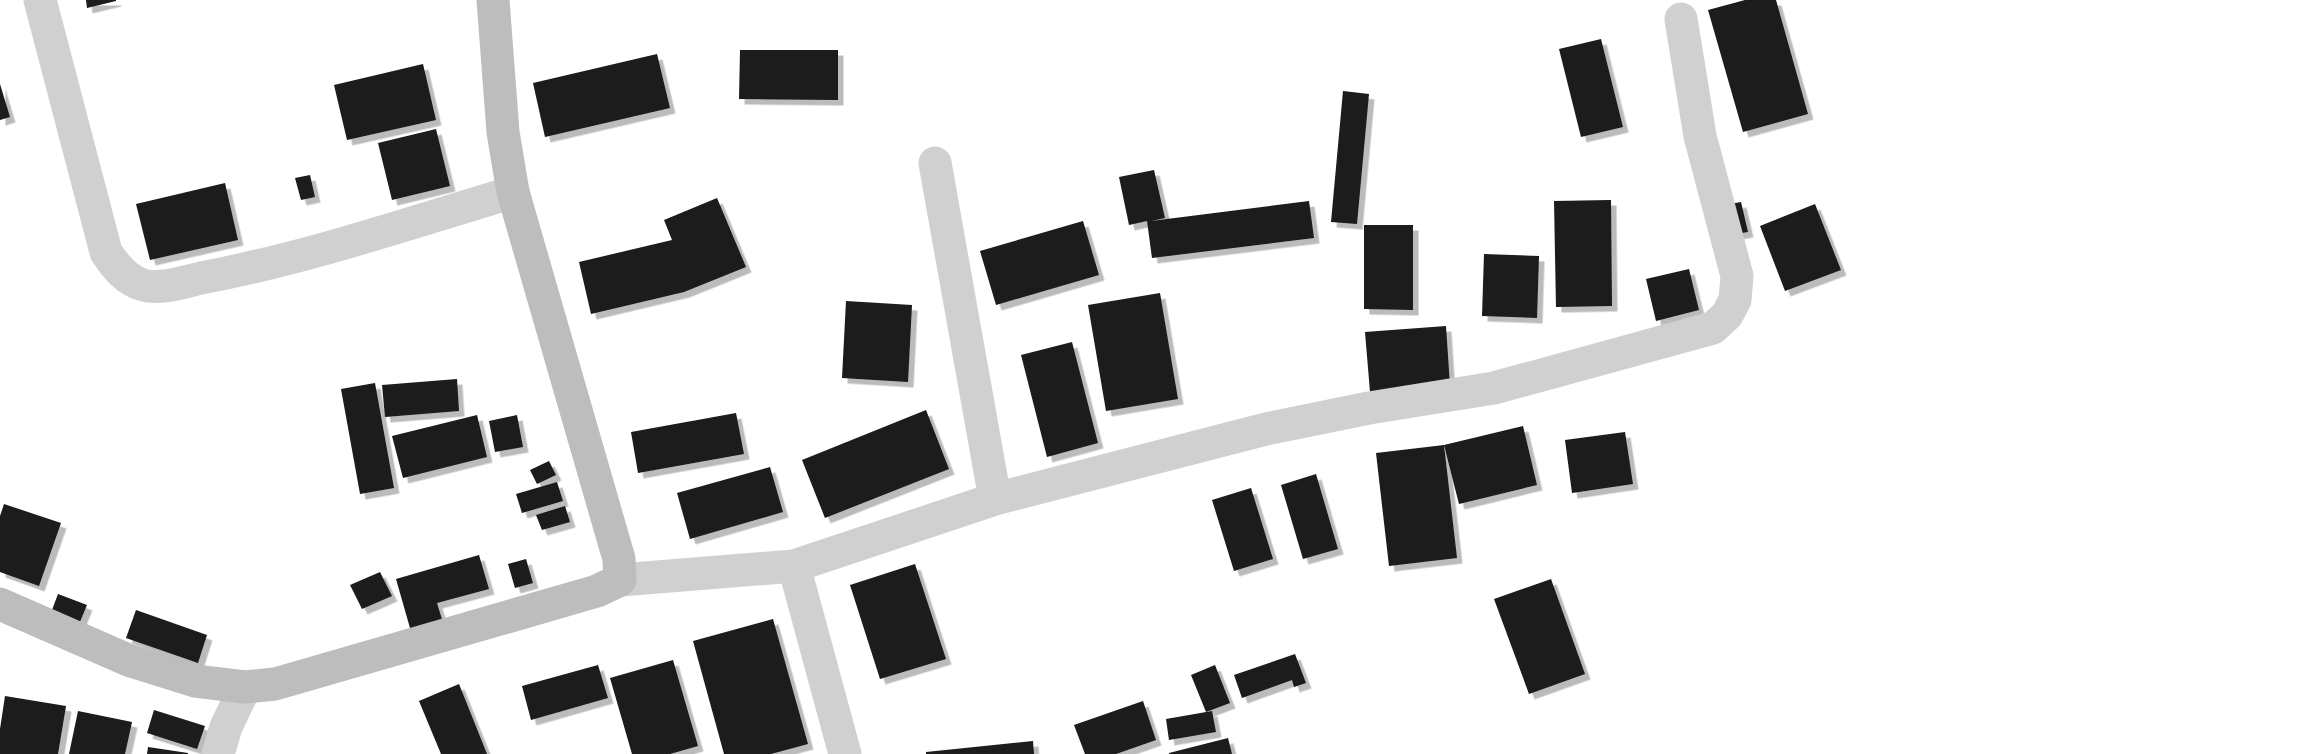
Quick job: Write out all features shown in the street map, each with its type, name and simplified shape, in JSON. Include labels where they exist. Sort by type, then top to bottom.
[{"type":"street","points":[[40,0],[106,252],[116,268],[143,285],[160,286],[239,271],[310,253],[513,192]]},
{"type":"street","points":[[493,0],[502,132],[513,192],[619,560],[620,580]]},
{"type":"street","points":[[0,604],[69,632],[128,660],[195,681],[260,686],[597,591],[620,580],[794,566],[995,499],[1266,429],[1369,408],[1494,388],[1713,328],[1727,315],[1735,300],[1737,276],[1700,136],[1681,19]]},
{"type":"street","points":[[935,163],[995,499]]},
{"type":"street","points":[[794,566],[845,754]]},
{"type":"street","points":[[218,754],[226,727],[260,686]]},
{"type":"building","points":[[86,0],[116,0],[116,1],[87,8]]},
{"type":"building","points":[[1745,0],[1776,0],[1808,114],[1743,132],[1708,10]]},
{"type":"building","points":[[1601,39],[1623,127],[1581,137],[1559,49]]},
{"type":"building","points":[[740,50],[838,50],[838,100],[739,99]]},
{"type":"building","points":[[657,54],[670,108],[545,137],[533,83]]},
{"type":"building","points":[[423,64],[436,120],[347,140],[334,85]]},
{"type":"building","points":[[0,84],[10,117],[0,120]]},
{"type":"building","points":[[1343,91],[1369,94],[1357,224],[1331,222]]},
{"type":"building","points":[[436,129],[450,186],[392,200],[378,143]]},
{"type":"building","points":[[1154,170],[1165,218],[1151,221],[1309,201],[1314,238],[1152,258],[1147,221],[1129,225],[1119,177]]},
{"type":"building","points":[[310,175],[315,197],[301,200],[295,178]]},
{"type":"building","points":[[225,183],[238,240],[150,260],[136,204]]},
{"type":"building","points":[[717,198],[746,267],[684,292],[591,314],[579,262],[672,240],[664,220]]},
{"type":"building","points":[[1611,200],[1612,306],[1556,307],[1554,201]]},
{"type":"building","points":[[1741,202],[1748,232],[1736,234],[1730,204]]},
{"type":"building","points":[[1815,204],[1841,270],[1785,291],[1760,226]]},
{"type":"building","points":[[1083,221],[1099,275],[996,305],[980,251]]},
{"type":"building","points":[[1364,225],[1413,225],[1413,310],[1364,309]]},
{"type":"building","points":[[1484,254],[1539,256],[1537,318],[1482,316]]},
{"type":"building","points":[[1689,269],[1699,310],[1656,321],[1646,279]]},
{"type":"building","points":[[1160,293],[1178,399],[1106,411],[1088,305]]},
{"type":"building","points":[[846,301],[912,305],[908,382],[842,378]]},
{"type":"building","points":[[1446,326],[1450,386],[1370,392],[1365,332]]},
{"type":"building","points":[[1072,342],[1098,443],[1047,457],[1021,355]]},
{"type":"building","points":[[457,379],[459,411],[385,417],[382,385]]},
{"type":"building","points":[[375,383],[394,488],[360,494],[341,389]]},
{"type":"building","points":[[926,410],[949,469],[825,518],[802,460]]},
{"type":"building","points":[[736,413],[744,454],[638,473],[631,432]]},
{"type":"building","points":[[477,415],[487,457],[403,478],[392,436]]},
{"type":"building","points":[[517,415],[523,447],[495,452],[489,421]]},
{"type":"building","points":[[1523,426],[1537,485],[1459,504],[1444,445]]},
{"type":"building","points":[[1625,432],[1633,484],[1572,493],[1565,440]]},
{"type":"building","points":[[1444,445],[1457,558],[1389,566],[1376,453]]},
{"type":"building","points":[[549,461],[556,475],[537,484],[530,470]]},
{"type":"building","points":[[770,467],[783,512],[690,539],[677,493]]},
{"type":"building","points":[[1316,474],[1338,549],[1303,559],[1281,485]]},
{"type":"building","points":[[557,482],[563,501],[522,513],[516,494]]},
{"type":"building","points":[[1251,488],[1273,559],[1234,571],[1212,500]]},
{"type":"building","points":[[4,504],[61,523],[39,586],[0,572],[0,516]]},
{"type":"building","points":[[565,506],[570,522],[542,530],[536,515]]},
{"type":"building","points":[[479,555],[489,589],[437,603],[444,626],[412,635],[396,579]]},
{"type":"building","points":[[526,559],[533,583],[515,588],[508,564]]},
{"type":"building","points":[[915,564],[946,659],[880,679],[850,585]]},
{"type":"building","points":[[380,572],[392,596],[362,609],[350,585]]},
{"type":"building","points":[[1551,579],[1585,674],[1529,694],[1494,599]]},
{"type":"building","points":[[58,594],[87,605],[77,629],[49,618]]},
{"type":"building","points":[[136,610],[207,635],[198,663],[126,638]]},
{"type":"building","points":[[773,619],[808,744],[771,754],[724,754],[693,641]]},
{"type":"building","points":[[1295,654],[1306,683],[1294,687],[1292,680],[1242,698],[1234,675]]},
{"type":"building","points":[[673,660],[698,746],[670,754],[632,754],[610,678]]},
{"type":"building","points":[[598,665],[608,698],[531,720],[522,686]]},
{"type":"building","points":[[1215,665],[1230,703],[1206,712],[1191,675]]},
{"type":"building","points":[[459,684],[487,754],[441,754],[419,701]]},
{"type":"building","points":[[5,696],[66,706],[58,754],[0,754],[0,729]]},
{"type":"building","points":[[1143,701],[1156,740],[1116,754],[1085,754],[1074,725]]},
{"type":"building","points":[[154,710],[205,726],[197,749],[147,733]]},
{"type":"building","points":[[78,711],[132,722],[125,754],[69,754]]},
{"type":"building","points":[[1212,711],[1216,732],[1169,740],[1166,719]]},
{"type":"building","points":[[1228,738],[1232,754],[1169,754],[1169,753]]},
{"type":"building","points":[[1033,741],[1034,754],[926,754],[926,752]]},
{"type":"building","points":[[148,747],[188,753],[188,754],[147,754]]}]
